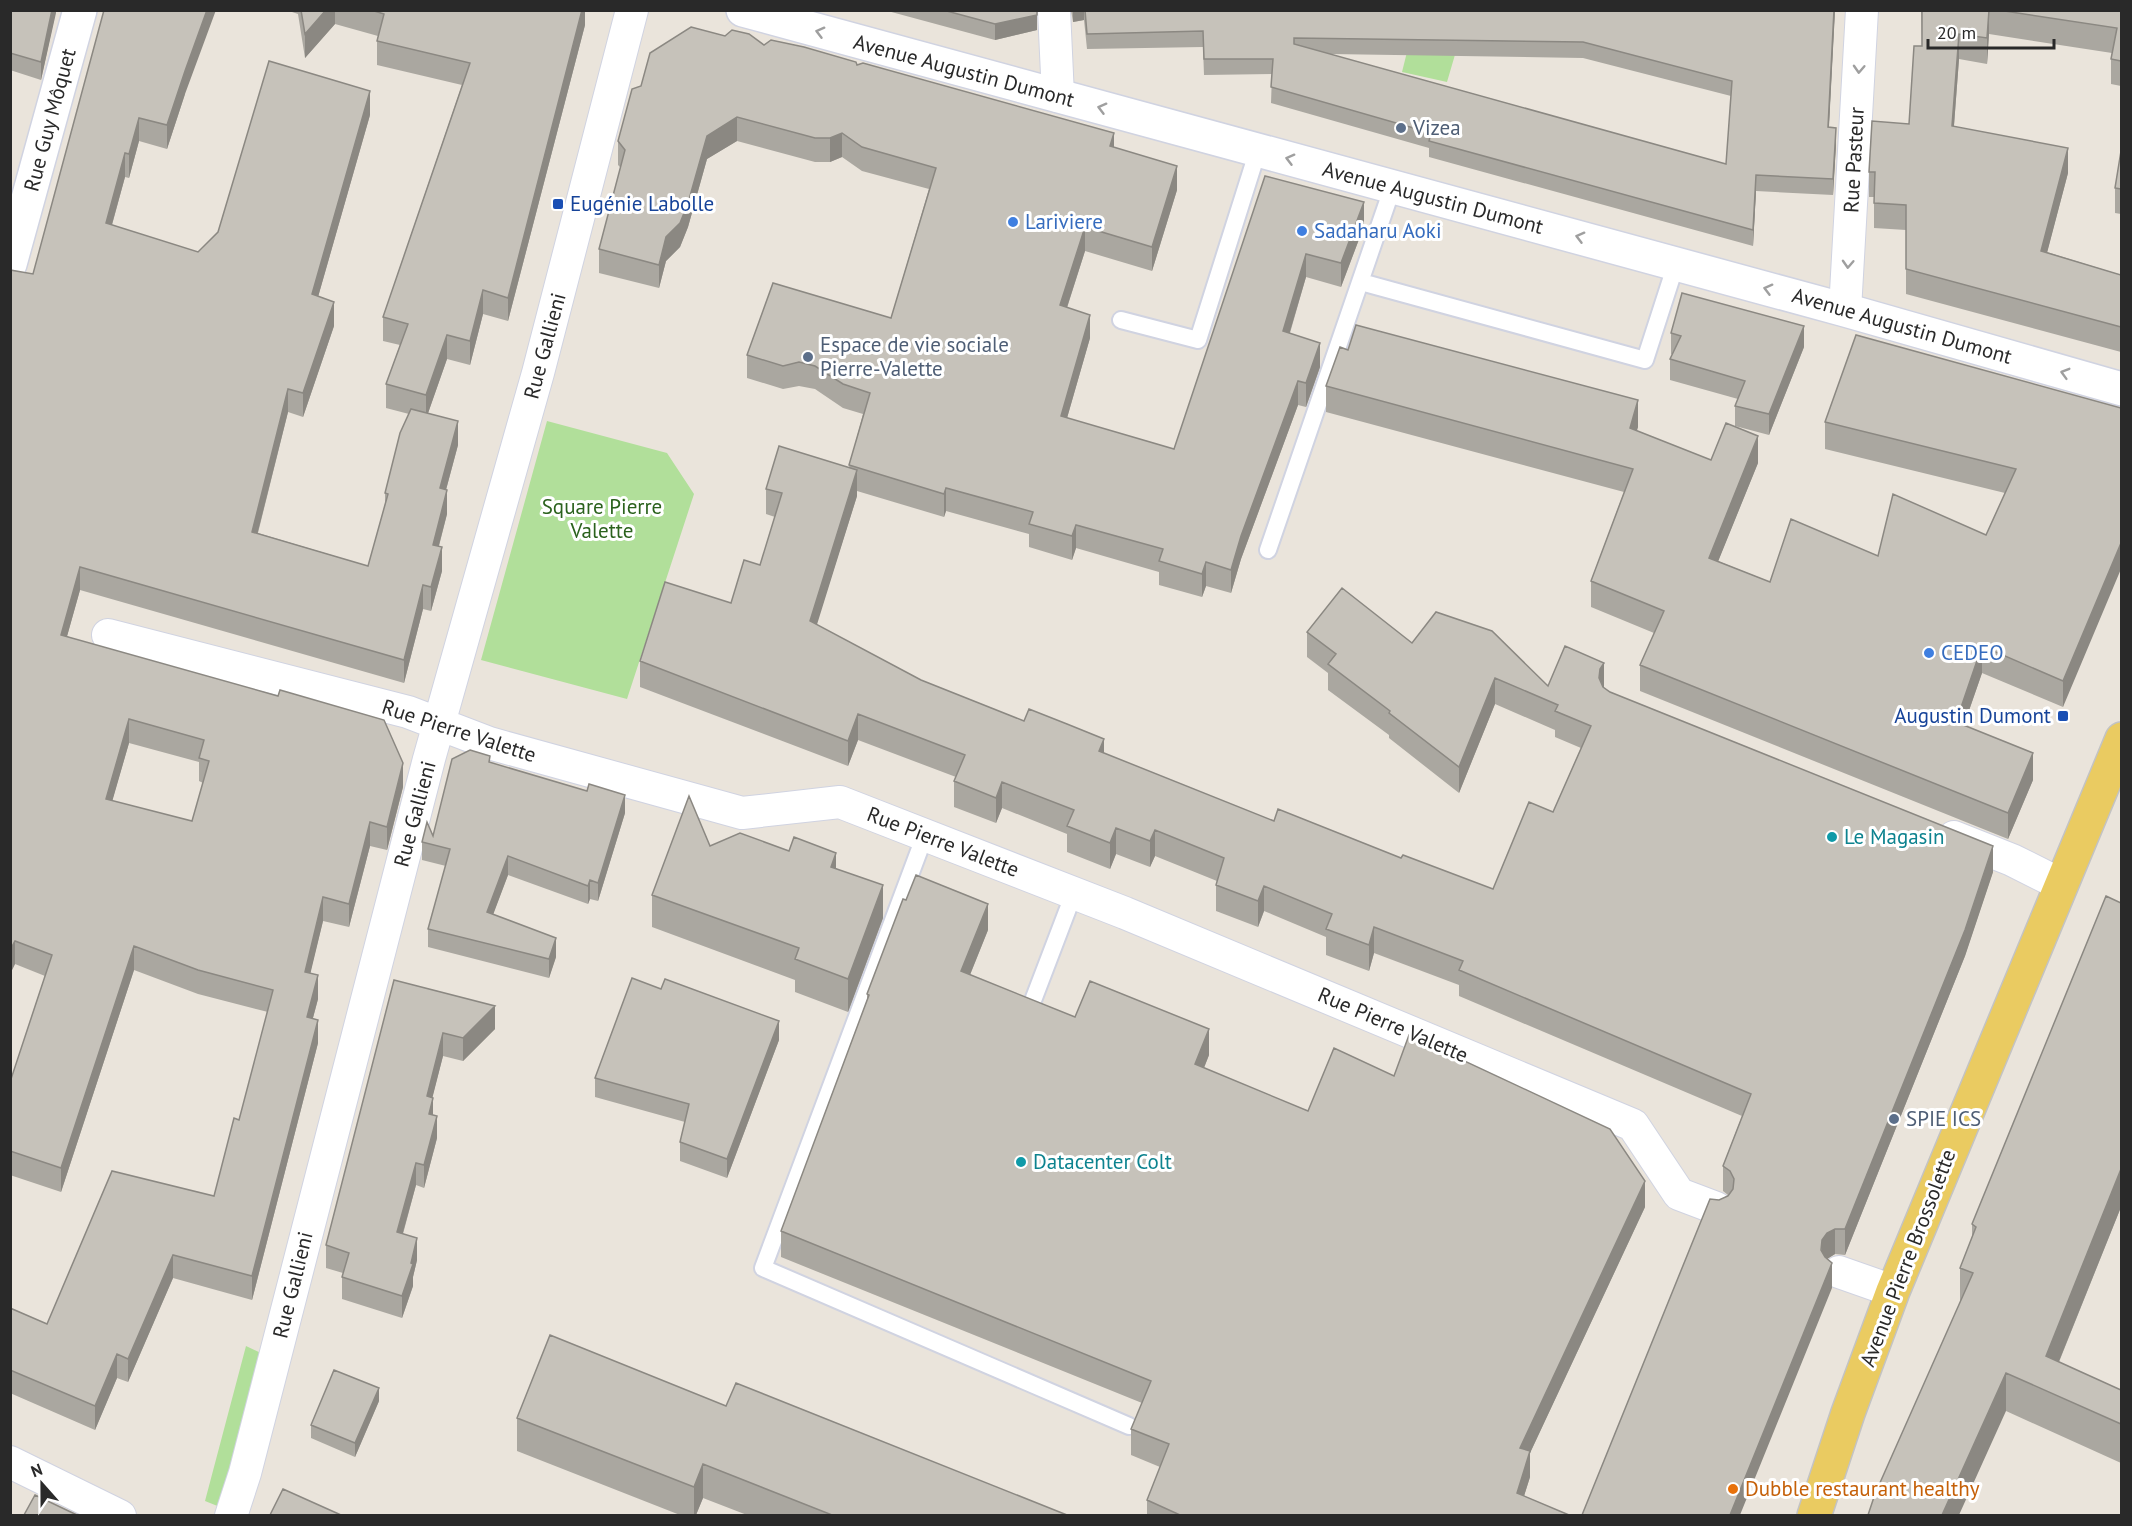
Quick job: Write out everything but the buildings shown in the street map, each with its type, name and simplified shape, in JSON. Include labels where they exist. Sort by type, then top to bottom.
[{"type":"main road","name":"Avenue Pierre Brossolette","points":[[1814,1515],[1848,1413],[1893,1291],[2121,739]]},
{"type":"street","name":"Rue Guy Môquet","points":[[10,264],[80,10]]},
{"type":"street","name":"Rue Gallieni","points":[[231,1515],[245,1473],[440,723],[538,373],[632,10]]},
{"type":"street","name":"Avenue Augustin Dumont","points":[[743,10],[1845,310],[2121,389]]},
{"type":"street","points":[[1054,10],[1058,96]]},
{"type":"street","name":"Rue Pasteur","points":[[1845,310],[1862,10]]},
{"type":"street","name":"Rue Pierre Valette","points":[[108,634],[408,712],[489,743],[742,813],[840,802],[1074,893],[1633,1125],[1679,1194],[1716,1208]]},
{"type":"street","points":[[1925,825],[2013,860],[2060,884]]},
{"type":"street","points":[[1839,1272],[1893,1291]]},
{"type":"street","points":[[10,1462],[120,1515]]},
{"type":"lane","points":[[1121,320],[1198,340],[1258,150]]},
{"type":"lane","points":[[1268,550],[1393,186]]},
{"type":"lane","points":[[1361,282],[1645,360],[1676,264]]},
{"type":"lane","points":[[926,835],[763,1268],[1129,1426]]},
{"type":"lane","points":[[1029,1011],[1074,893]]},
{"type":"green space","points":[[1414,24],[1464,24],[1447,82],[1402,72]]},
{"type":"green space","name":"Square Pierre Valette","points":[[547,421],[667,453],[694,494],[627,699],[481,660]]},
{"type":"green space","points":[[246,1346],[263,1354],[220,1507],[205,1501]]},
{"type":"place","name":"Vizea","points":[[1401,128]]},
{"type":"place","name":"Eugénie Labolle","points":[[558,204]]},
{"type":"place","name":"Lariviere","points":[[1013,222]]},
{"type":"place","name":"Sadaharu Aoki","points":[[1302,231]]},
{"type":"place","name":"Espace de vie sociale Pierre-Valette","points":[[808,357]]},
{"type":"place","name":"CEDEO","points":[[1929,653]]},
{"type":"place","name":"Augustin Dumont","points":[[2063,716]]},
{"type":"place","name":"Le Magasin","points":[[1832,837]]},
{"type":"place","name":"SPIE ICS","points":[[1894,1119]]},
{"type":"place","name":"Datacenter Colt","points":[[1021,1162]]},
{"type":"place","name":"Dubble restaurant healthy","points":[[1733,1489]]}]
